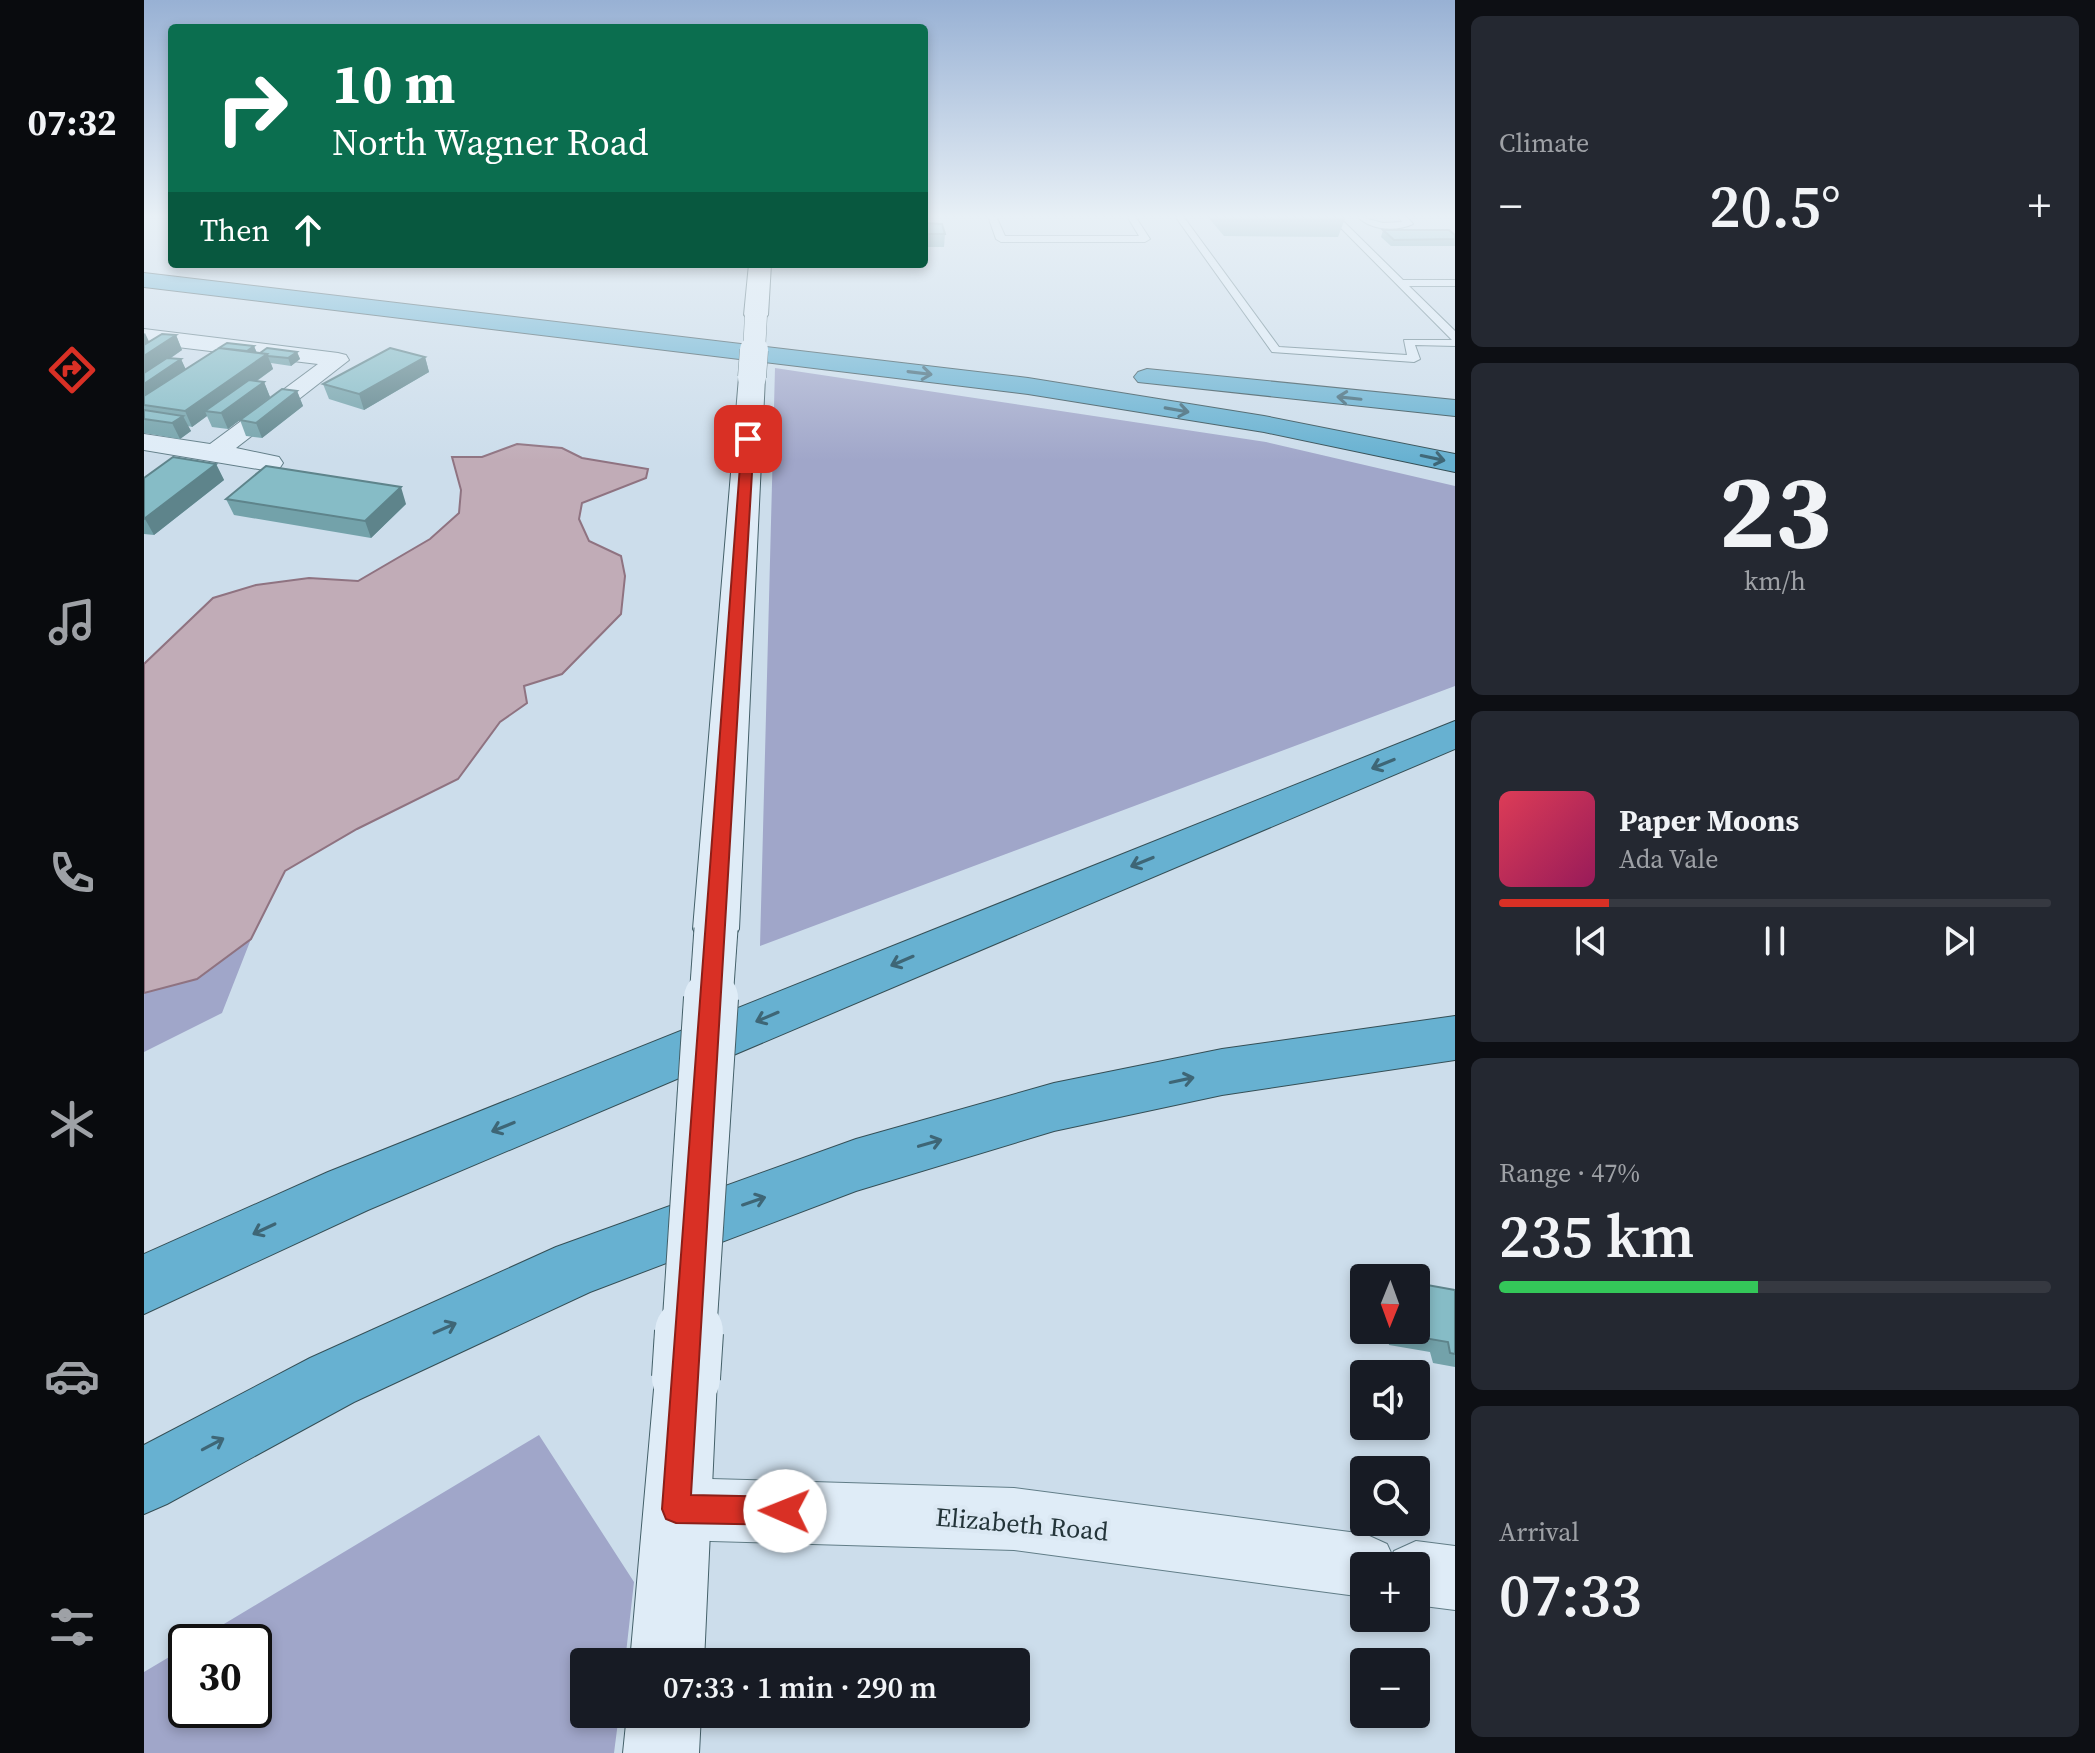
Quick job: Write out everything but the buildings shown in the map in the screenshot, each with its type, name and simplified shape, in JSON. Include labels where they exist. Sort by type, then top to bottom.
[{"type":"highway","points":[[293,298],[1028,386],[1264,424],[1455,463]]},
{"type":"highway","points":[[439,298],[1110,374],[1455,408]]},
{"type":"highway","points":[[144,1284],[362,1185],[1455,734]]},
{"type":"highway","points":[[144,1481],[332,1380],[577,1268],[856,1165],[1054,1107],[1222,1072],[1455,1038]]},
{"type":"main road","points":[[668,1648],[757,298]]},
{"type":"main road","points":[[661,1753],[663,1728]]},
{"type":"street","points":[[144,336],[338,360],[215,452]]},
{"type":"street","points":[[169,366],[207,344]]},
{"type":"street","points":[[144,442],[270,463]]},
{"type":"street","name":"Elizabeth Road","points":[[676,1509],[1014,1519],[1350,1564]]},
{"type":"street","points":[[1430,1575],[1455,1578]]},
{"type":"lane","points":[[1238,298],[1276,350],[1414,359],[1408,342],[1455,340]]},
{"type":"lane","points":[[1415,298],[1455,340]]},
{"type":"shaded area","points":[[775,368],[1266,442],[1455,486],[1455,686],[760,946]]},
{"type":"shaded area","points":[[517,444],[562,448],[582,458],[648,469],[646,478],[582,503],[579,519],[589,541],[621,556],[625,576],[621,614],[562,674],[524,686],[527,703],[500,722],[458,779],[357,829],[285,871],[251,939],[197,979],[144,993],[144,664],[213,598],[256,585],[309,578],[358,581],[430,539],[459,513],[461,490],[452,457],[482,457]]},
{"type":"shaded area","points":[[251,939],[222,1013],[144,1052],[144,993],[197,979]]},
{"type":"shaded area","points":[[539,1435],[634,1582],[627,1648],[570,1648],[570,1728],[617,1728],[614,1753],[144,1753],[144,1672],[168,1658],[168,1728],[272,1728],[272,1624],[224,1624]]},
{"type":"route","points":[[748,439],[676,1509],[785,1511]]}]
